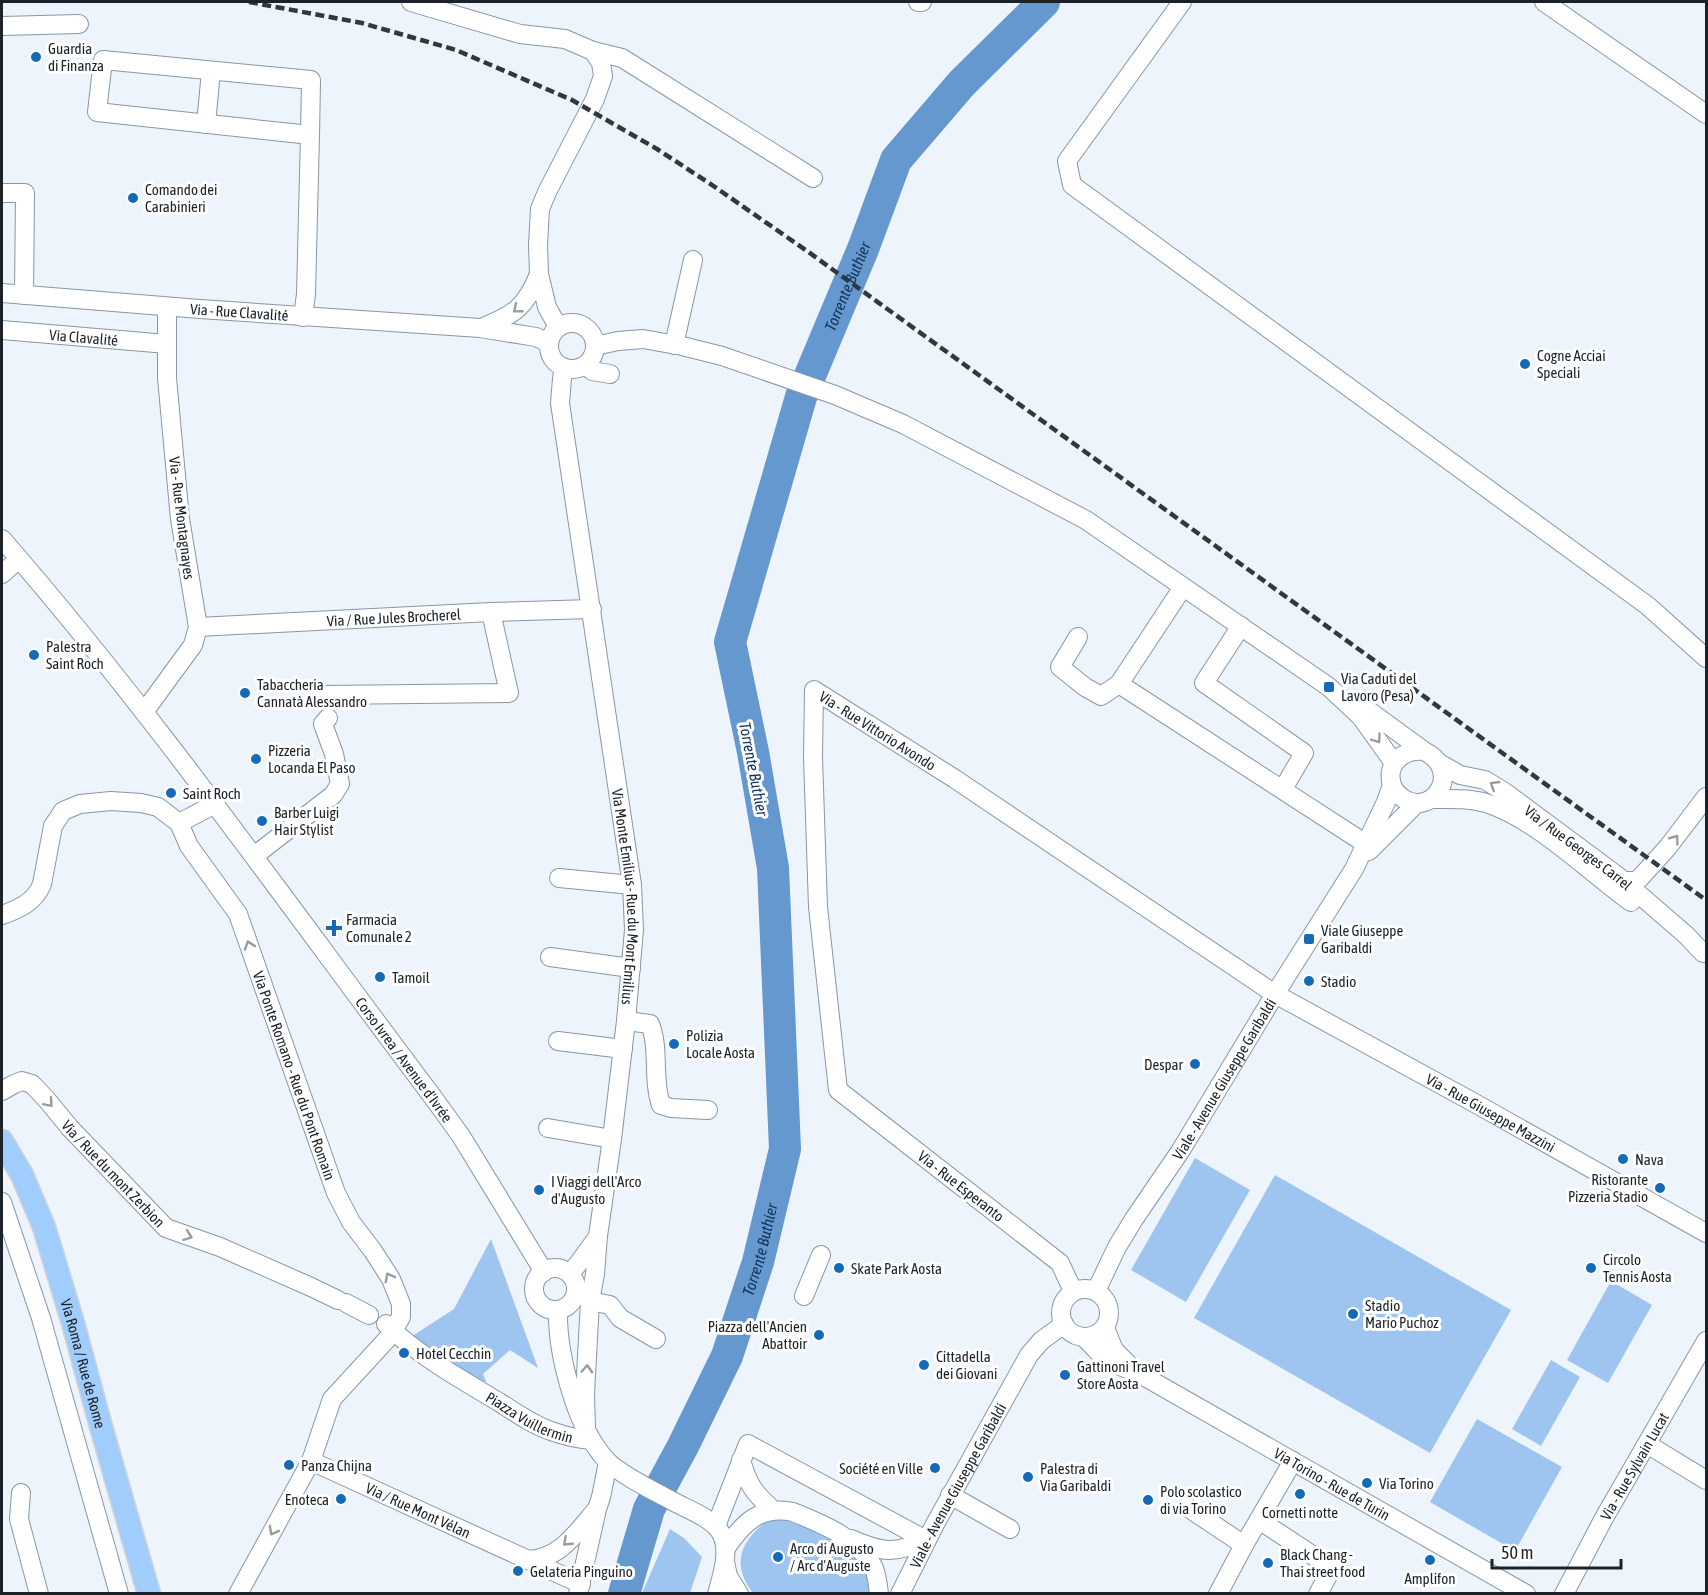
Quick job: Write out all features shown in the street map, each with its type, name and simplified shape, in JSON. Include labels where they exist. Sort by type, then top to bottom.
[{"type":"main road","name":"Via Roma / Rue de Rome","points":[[2,1141],[22,1176],[44,1227],[149,1592]]},
{"type":"street","points":[[411,2],[520,34],[565,39],[593,51],[622,58],[813,178]]},
{"type":"street","points":[[1182,2],[1068,160],[1072,184],[1648,606],[1707,658]]},
{"type":"street","points":[[1544,2],[1707,114]]},
{"type":"street","points":[[2,26],[79,24]]},
{"type":"street","points":[[480,328],[497,322],[523,305],[539,274],[544,250],[540,209],[595,99],[603,76],[601,63],[593,51]]},
{"type":"street","points":[[303,317],[306,294],[310,135],[311,81],[103,60],[97,112],[310,135]]},
{"type":"street","points":[[206,124],[211,71]]},
{"type":"street","points":[[2,194],[25,194],[24,294]]},
{"type":"street","points":[[674,345],[693,260]]},
{"type":"street","points":[[539,274],[547,308],[558,327]]},
{"type":"street","name":"Via - Rue Clavalité","points":[[2,293],[303,317],[480,328]]},
{"type":"street","name":"Via - Rue Montagnayes","points":[[167,307],[166,378],[180,519],[198,627]]},
{"type":"street","points":[[572,322],[586,327],[591,332],[595,346],[594,353],[585,365],[579,368],[564,368],[552,358],[549,343],[558,327],[572,322]]},
{"type":"street","points":[[480,328],[536,337],[549,343]]},
{"type":"street","name":"Via Clavalité","points":[[2,330],[167,344]]},
{"type":"street","points":[[595,346],[642,339],[722,356],[835,395],[903,424],[1086,520],[1241,626],[1329,687],[1361,717],[1394,763]]},
{"type":"street","points":[[585,365],[592,371],[610,374]]},
{"type":"street","name":"Via Monte Emilius - Rue du Mont Emilius","points":[[564,368],[560,403],[632,885],[634,930],[623,1049],[590,1301],[585,1394],[588,1434]]},
{"type":"street","name":"Corso Ivrea / Avenue d'Ivrée","points":[[2,539],[82,634],[215,804],[461,1136],[543,1272]]},
{"type":"street","points":[[2,574],[19,559]]},
{"type":"street","points":[[1078,637],[1060,667],[1084,687],[1101,696],[1119,684],[1183,587]]},
{"type":"street","name":"Via / Rue Jules Brocherel","points":[[198,627],[592,609]]},
{"type":"street","points":[[324,695],[509,693],[491,612]]},
{"type":"street","points":[[1241,626],[1204,683],[1304,753],[1283,789]]},
{"type":"street","points":[[144,712],[192,645],[198,627]]},
{"type":"street","points":[[1119,684],[1366,844]]},
{"type":"street","points":[[1329,687],[1348,695],[1433,756],[1439,763],[1443,774],[1442,784],[1437,794],[1424,801]]},
{"type":"street","name":"Via - Rue Vittorio Avondo","points":[[838,1090],[818,907],[813,757],[814,690],[956,779],[1275,994]]},
{"type":"street","points":[[254,856],[333,795],[340,784],[334,754],[323,724],[328,718]]},
{"type":"street","points":[[1424,751],[1410,751],[1394,763],[1391,771],[1392,785],[1398,795],[1409,802],[1457,798],[1500,809],[1539,831],[1637,907],[1705,954]]},
{"type":"street","name":"Via / Rue Georges Carrel","points":[[1439,763],[1460,775],[1485,780],[1632,880],[1654,908],[1705,954]]},
{"type":"street","name":"Viale - Avenue Giuseppe Garibaldi","points":[[1096,1291],[1117,1247],[1134,1219],[1181,1150],[1354,869],[1392,785]]},
{"type":"street","points":[[1500,809],[1509,809],[1526,816],[1620,882],[1632,880],[1668,847],[1707,797]]},
{"type":"street","points":[[2,915],[22,907],[39,893],[53,826],[63,811],[80,804],[111,801],[141,802],[158,807],[179,823],[215,804]]},
{"type":"street","name":"Viale - Avenue Giuseppe Garibaldi","points":[[1354,869],[1374,845],[1424,801]]},
{"type":"street","name":"Via Ponte Romano - Rue du Pont Romain","points":[[179,823],[189,846],[238,914],[336,1193],[351,1222],[391,1279],[400,1304],[401,1317],[382,1323]]},
{"type":"street","points":[[560,878],[632,885]]},
{"type":"street","points":[[550,957],[631,968]]},
{"type":"street","name":"Via - Rue Giuseppe Mazzini","points":[[1275,994],[1707,1233]]},
{"type":"street","points":[[626,1021],[650,1024],[654,1033],[658,1095],[661,1105],[670,1108],[708,1110]]},
{"type":"street","points":[[558,1041],[623,1049]]},
{"type":"street","name":"Via / Rue du mont Zerbion","points":[[2,1091],[22,1082],[32,1084],[70,1128],[166,1228],[220,1247],[342,1302],[382,1323],[426,1355]]},
{"type":"street","name":"Via - Rue Esperanto","points":[[838,1090],[1059,1263],[1073,1292]]},
{"type":"street","points":[[548,1128],[612,1139]]},
{"type":"street","points":[[2,1202],[41,1318],[119,1593]]},
{"type":"street","points":[[570,1274],[587,1250],[598,1243]]},
{"type":"street","points":[[804,1296],[821,1255]]},
{"type":"street","points":[[558,1268],[570,1274],[575,1281],[576,1292],[572,1302],[558,1310],[542,1305],[535,1296],[534,1286],[538,1275],[548,1269],[558,1268]]},
{"type":"street","points":[[1084,1288],[1096,1291],[1108,1303],[1110,1311],[1105,1328],[1092,1336],[1076,1335],[1064,1324],[1062,1306],[1068,1295],[1073,1292],[1084,1288]]},
{"type":"street","points":[[590,1301],[610,1305],[620,1318],[656,1339]]},
{"type":"street","points":[[558,1310],[560,1344],[572,1393],[588,1434],[608,1462],[633,1479],[710,1522],[722,1534],[728,1576],[739,1593]]},
{"type":"street","points":[[239,1593],[311,1461],[332,1399],[382,1323]]},
{"type":"street","name":"Viale - Avenue Giuseppe Garibaldi","points":[[900,1593],[950,1495],[1029,1355],[1041,1341],[1064,1324]]},
{"type":"street","name":"Via Torino - Rue de Turin","points":[[1105,1328],[1114,1350],[1137,1373]]},
{"type":"street","name":"Via Torino - Rue de Turin","points":[[1084,1337],[1107,1362],[1137,1373],[1526,1593]]},
{"type":"street","name":"Via - Rue Sylvain Lucat","points":[[1564,1593],[1604,1518],[1707,1341]]},
{"type":"street","name":"Piazza Vuillermin","points":[[426,1355],[532,1423],[576,1439],[588,1434]]},
{"type":"street","points":[[1647,1444],[1707,1480]]},
{"type":"street","points":[[710,1522],[745,1452]]},
{"type":"street","points":[[745,1452],[748,1482],[773,1510]]},
{"type":"street","points":[[745,1452],[926,1540]]},
{"type":"street","name":"Via / Rue Mont Vélan","points":[[311,1461],[527,1560],[579,1589]]},
{"type":"street","points":[[1218,1593],[1293,1461]]},
{"type":"street","points":[[579,1589],[608,1462]]},
{"type":"street","points":[[21,1493],[19,1520],[39,1593]]},
{"type":"street","points":[[950,1495],[1010,1529]]},
{"type":"street","points":[[1187,1507],[1244,1545]]},
{"type":"street","points":[[527,1560],[539,1560],[550,1556],[568,1541],[597,1509]]},
{"type":"street","points":[[717,1593],[725,1554],[746,1523],[773,1510],[793,1512],[869,1547],[890,1551],[908,1548],[926,1540]]},
{"type":"street","points":[[1259,1520],[1332,1568],[1318,1593]]},
{"type":"street","points":[[844,1536],[874,1568],[879,1593]]},
{"type":"shaded area","points":[[1195,1158],[1250,1190],[1186,1302],[1131,1270]]},
{"type":"shaded area","name":"Stadio Mario Puchoz","points":[[1275,1175],[1511,1310],[1430,1453],[1194,1318]]},
{"type":"shaded area","points":[[491,1239],[538,1368],[510,1350],[483,1374],[486,1381],[475,1395],[403,1342],[454,1309]]},
{"type":"shaded area","points":[[1611,1281],[1652,1305],[1608,1383],[1567,1360]]},
{"type":"shaded area","points":[[1551,1360],[1580,1377],[1541,1446],[1512,1429]]},
{"type":"shaded area","points":[[1477,1419],[1562,1467],[1515,1551],[1430,1502]]},
{"type":"shaded area","points":[[770,1519],[800,1525],[854,1554],[868,1573],[872,1593],[753,1593],[742,1572],[742,1553],[752,1535]]},
{"type":"shaded area","points":[[670,1529],[684,1538],[702,1557],[690,1593],[642,1593]]},
{"type":"waterway","name":"Torrente Buthier","points":[[624,1594],[649,1509],[727,1356],[758,1262],[785,1149],[773,868],[753,752],[730,642],[801,397],[863,249],[896,160],[962,83],[1044,2]]},
{"type":"railway","points":[[249,2],[362,23],[456,50],[572,100],[657,149],[807,251],[1706,900]]},
{"type":"place","name":"Guardia di Finanza","points":[[36,57]]},
{"type":"place","name":"Comando dei Carabinieri","points":[[133,198]]},
{"type":"place","name":"Cogne Acciai Speciali","points":[[1525,364]]},
{"type":"place","name":"Palestra Saint Roch","points":[[34,655]]},
{"type":"place","name":"Via Caduti del Lavoro (Pesa)","points":[[1329,687]]},
{"type":"place","name":"Tabaccheria Cannatà Alessandro","points":[[245,693]]},
{"type":"place","name":"Pizzeria Locanda El Paso","points":[[256,759]]},
{"type":"place","name":"Saint Roch","points":[[171,793]]},
{"type":"place","name":"Barber Luigi Hair Stylist","points":[[262,821]]},
{"type":"place","name":"Farmacia Comunale 2","points":[[334,928]]},
{"type":"place","name":"Viale Giuseppe Garibaldi","points":[[1309,939]]},
{"type":"place","name":"Tamoil","points":[[380,977]]},
{"type":"place","name":"Stadio","points":[[1309,981]]},
{"type":"place","name":"Polizia Locale Aosta","points":[[674,1044]]},
{"type":"place","name":"Despar","points":[[1195,1064]]},
{"type":"place","name":"Nava","points":[[1623,1159]]},
{"type":"place","name":"Ristorante Pizzeria Stadio","points":[[1660,1188]]},
{"type":"place","name":"I Viaggi dell'Arco d'Augusto","points":[[539,1190]]},
{"type":"place","name":"Skate Park Aosta","points":[[839,1268]]},
{"type":"place","name":"Circolo Tennis Aosta","points":[[1591,1268]]},
{"type":"place","name":"Stadio Mario Puchoz","points":[[1353,1314]]},
{"type":"place","name":"Piazza dell'Ancien Abattoir","points":[[819,1335]]},
{"type":"place","name":"Hotel Cecchin","points":[[404,1353]]},
{"type":"place","name":"Cittadella dei Giovani","points":[[924,1365]]},
{"type":"place","name":"Gattinoni Travel Store Aosta","points":[[1065,1375]]},
{"type":"place","name":"Panza Chijna","points":[[289,1465]]},
{"type":"place","name":"Société en Ville","points":[[935,1468]]},
{"type":"place","name":"Palestra di Via Garibaldi","points":[[1028,1477]]},
{"type":"place","name":"Via Torino","points":[[1367,1483]]},
{"type":"place","name":"Cornetti notte","points":[[1300,1494]]},
{"type":"place","name":"Enoteca","points":[[341,1499]]},
{"type":"place","name":"Polo scolastico di via Torino","points":[[1148,1500]]},
{"type":"place","name":"Arco di Augusto / Arc d'Auguste","points":[[778,1557]]},
{"type":"place","name":"Amplifon","points":[[1430,1560]]},
{"type":"place","name":"Black Chang - Thai street food","points":[[1268,1563]]},
{"type":"place","name":"Gelateria Pinguino","points":[[518,1571]]}]
